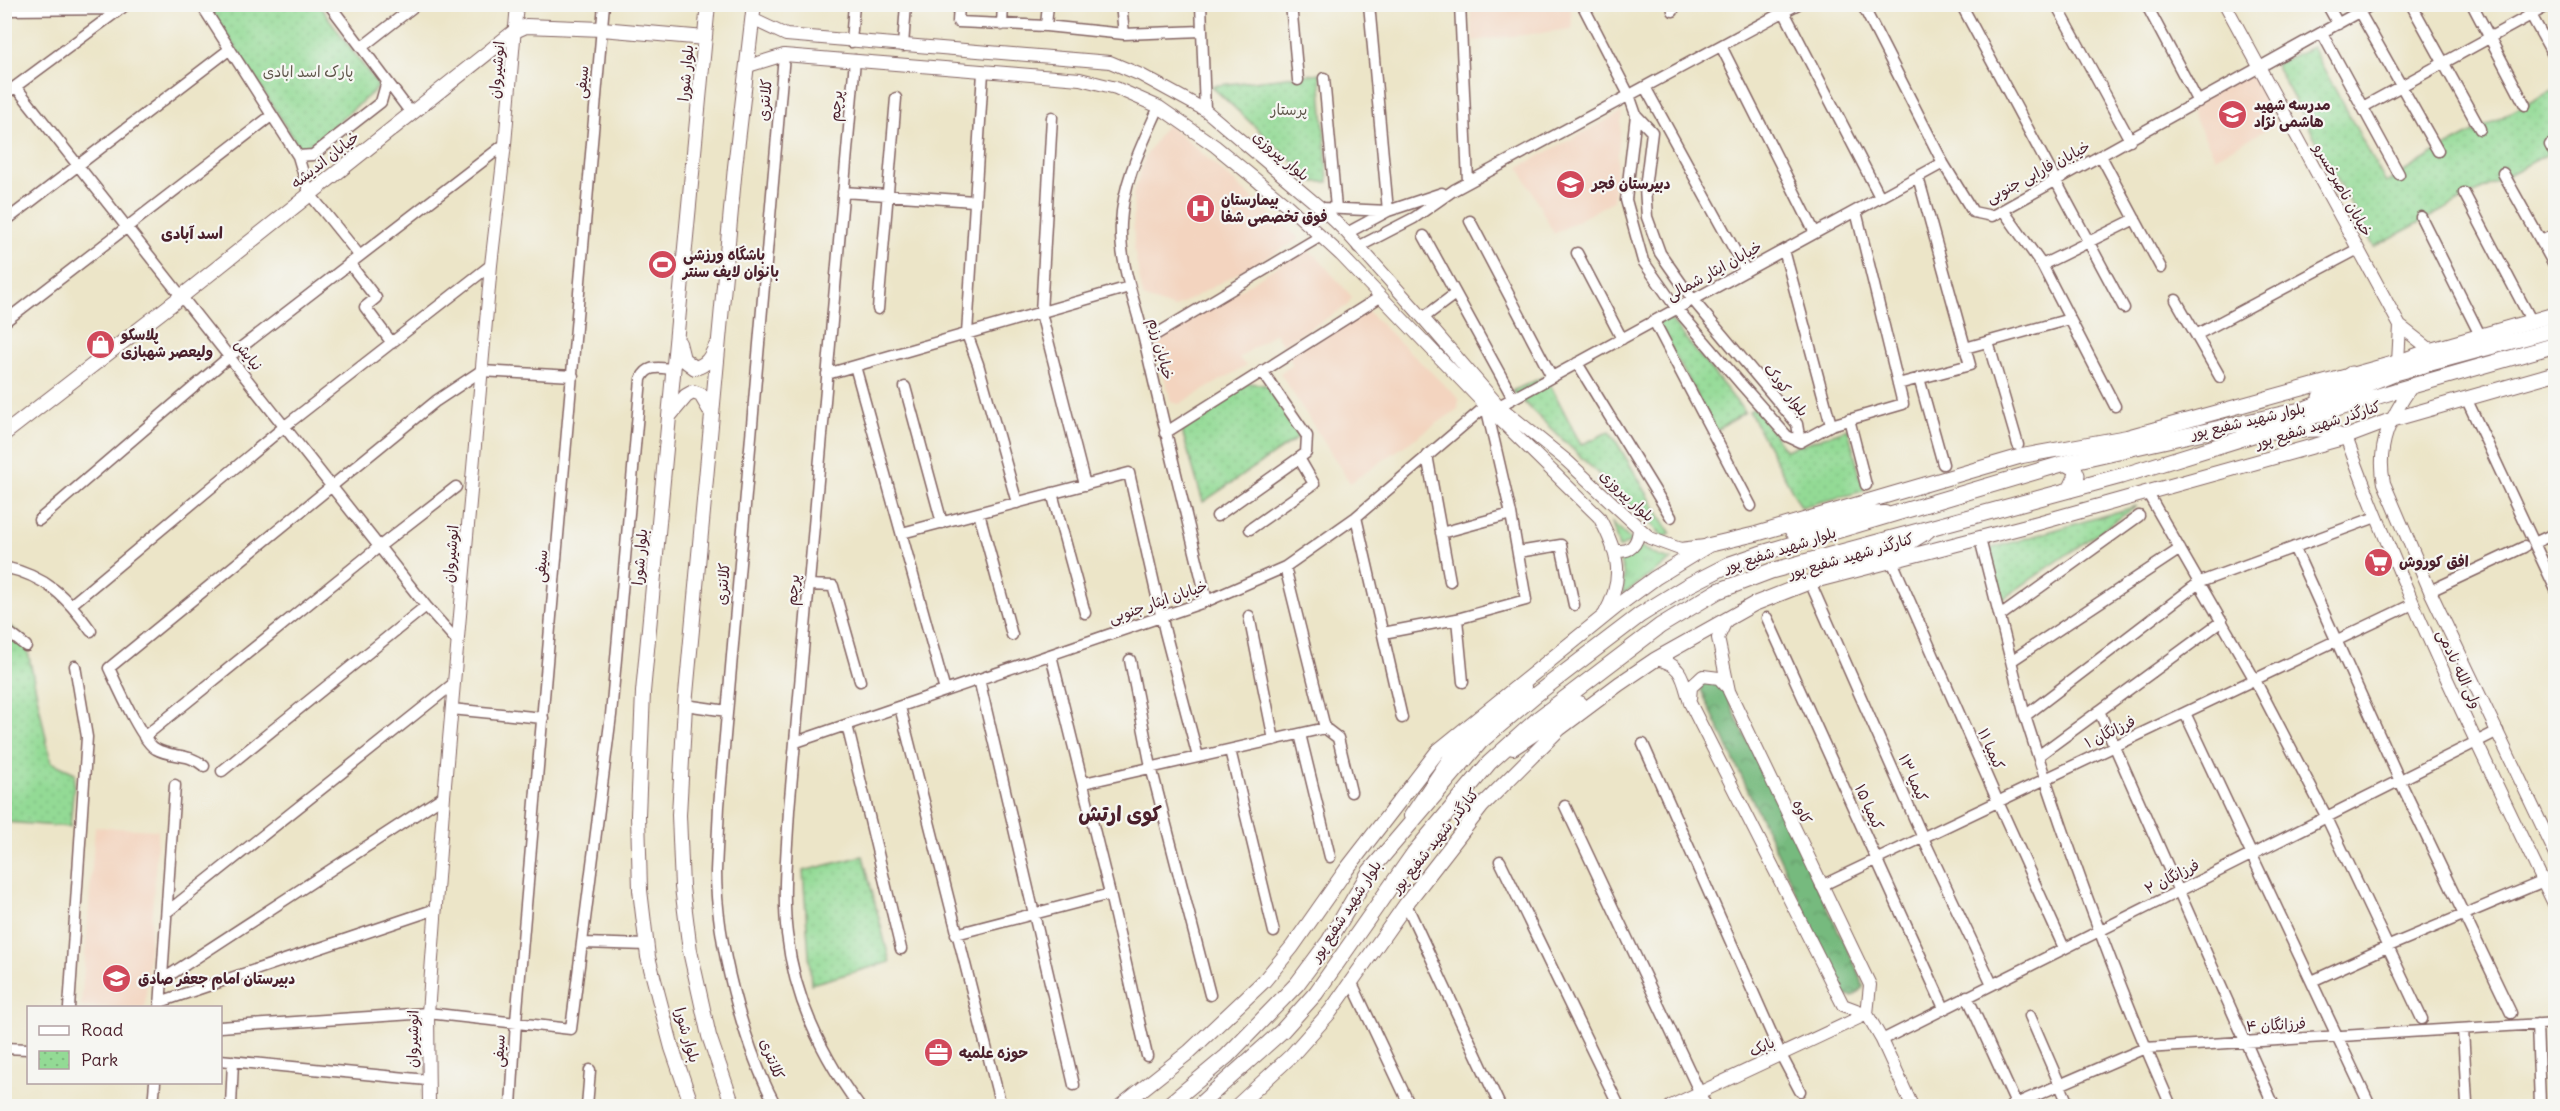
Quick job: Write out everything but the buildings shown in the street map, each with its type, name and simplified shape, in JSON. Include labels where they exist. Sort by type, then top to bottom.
[{"type":"main road","name":"بلوار شورا","points":[[692,1107],[672,1048],[647,945],[640,890],[638,803],[643,692],[708,4]]},
{"type":"main road","name":"بلوار شورا","points":[[733,1107],[708,1036],[690,951],[682,887],[679,815],[685,705],[735,167],[753,12]]},
{"type":"main road","name":"خیابان اندیشه","points":[[4,434],[182,296],[515,31],[526,26],[602,29],[705,38]]},
{"type":"main road","points":[[1121,1107],[1190,1052],[1264,981],[1292,947],[1346,870],[1438,751],[1538,668],[1655,578],[1709,545],[1756,534],[2022,456],[2127,437],[2398,362],[2431,350],[2556,314]]},
{"type":"main road","name":"بلوار شهید شفیع پور","points":[[1167,1107],[1227,1056],[1297,984],[1329,940],[1370,871],[1481,741],[1543,688],[1641,615],[1687,586],[1730,564],[2065,463],[2305,409],[2394,374],[2556,329]]},
{"type":"main road","points":[[678,332],[683,359],[695,368],[703,366],[709,360],[719,341]]},
{"type":"main road","name":"بلوار شهید شفیع پور","points":[[1198,1107],[1282,1031],[1316,993],[1414,853],[1489,763],[1539,718],[1580,686],[1660,626],[1708,596],[1733,583],[2121,476],[2412,386],[2556,345]]},
{"type":"main road","name":"کنارگذر شهید شفیع پور","points":[[1237,1107],[1291,1056],[1330,1011],[1406,904],[1482,806],[1559,729],[1656,659],[1726,619],[1754,604],[1810,582],[1980,539],[2346,436],[2391,420],[2556,373]]},
{"type":"main road","points":[[2305,409],[2351,374]]},
{"type":"main road","points":[[670,415],[686,396],[693,392],[701,395],[712,414]]},
{"type":"main road","points":[[2117,451],[2106,463],[2106,473],[2111,476],[2121,476]]},
{"type":"main road","points":[[2065,463],[2074,468],[2077,475],[2070,490]]},
{"type":"main road","points":[[1756,534],[1790,531],[1864,514],[1905,512]]},
{"type":"main road","points":[[1810,582],[1825,571],[1909,543],[1934,528]]},
{"type":"main road","points":[[1392,844],[1449,760],[1512,703],[1538,668]]},
{"type":"main road","points":[[1489,763],[1576,705],[1619,684]]},
{"type":"street","points":[[201,4],[298,156],[309,193],[359,255]]},
{"type":"street","points":[[329,4],[411,113]]},
{"type":"street","points":[[362,47],[417,4]]},
{"type":"street","name":"انوشیروان","points":[[429,1107],[428,1013],[444,796],[490,265],[505,144],[517,4]]},
{"type":"street","name":"سیفی","points":[[511,1107],[516,1021],[604,4]]},
{"type":"street","points":[[851,42],[854,4]]},
{"type":"street","points":[[903,46],[906,4]]},
{"type":"street","points":[[959,4],[958,22],[1046,26],[1124,34],[1202,31]]},
{"type":"street","points":[[1002,25],[1003,4]]},
{"type":"street","points":[[1046,26],[1048,4]]},
{"type":"street","points":[[1121,4],[1124,34]]},
{"type":"street","points":[[1201,4],[1205,110]]},
{"type":"street","points":[[1291,4],[1298,80]]},
{"type":"street","points":[[1369,4],[1388,211]]},
{"type":"street","points":[[1460,4],[1468,182]]},
{"type":"street","points":[[1582,4],[1629,95],[1636,115],[1652,132],[1666,125]]},
{"type":"street","points":[[1341,255],[1414,218],[1468,182],[1721,46],[1782,8],[1798,4]]},
{"type":"street","name":"خیابان فارابی جنوبی","points":[[1862,4],[1943,163],[1972,212],[1992,216],[2373,4]]},
{"type":"street","points":[[1961,4],[2124,308]]},
{"type":"street","points":[[2056,4],[2130,140]]},
{"type":"street","points":[[2146,4],[2198,102]]},
{"type":"street","name":"خیابان ناصرخسرو","points":[[2225,4],[2400,326]]},
{"type":"street","points":[[2327,4],[2338,24]]},
{"type":"street","points":[[2411,4],[2480,129]]},
{"type":"street","points":[[2472,4],[2525,105]]},
{"type":"street","points":[[2525,4],[2556,60]]},
{"type":"street","points":[[2362,106],[2551,4]]},
{"type":"street","points":[[4,10],[124,7]]},
{"type":"street","points":[[4,95],[124,7]]},
{"type":"street","points":[[1782,8],[1880,197]]},
{"type":"street","name":"بلوار پیروزی","points":[[753,12],[786,35],[1110,62],[1142,75],[1205,110],[1321,208],[1347,233],[1499,406],[1567,461],[1650,538],[1680,549],[1709,545]]},
{"type":"street","points":[[2360,13],[2438,151]]},
{"type":"street","points":[[2322,33],[2399,174]]},
{"type":"street","points":[[784,55],[786,35]]},
{"type":"street","points":[[1721,46],[1815,233]]},
{"type":"street","points":[[4,222],[230,49]]},
{"type":"street","points":[[748,66],[784,55],[1080,79],[1116,88],[1159,107],[1223,153],[1321,236],[1485,406],[1599,517],[1608,534],[1617,567],[1615,595],[1602,619]]},
{"type":"street","name":"کلانتری","points":[[776,1107],[754,1061],[725,955],[716,873],[719,806],[784,55]]},
{"type":"street","name":"پرچم","points":[[855,60],[789,810],[786,893],[790,957],[815,1035],[839,1078],[859,1107]]},
{"type":"street","points":[[983,72],[967,334],[978,364],[1017,503]]},
{"type":"street","points":[[1324,78],[1336,208]]},
{"type":"street","points":[[298,156],[313,155],[381,102],[387,81]]},
{"type":"street","name":"نیایش","points":[[16,87],[426,606],[458,641]]},
{"type":"street","points":[[1645,87],[1746,271]]},
{"type":"street","points":[[878,309],[896,98]]},
{"type":"street","name":"خیابان رزم","points":[[1159,107],[1126,186],[1121,242],[1129,287],[1145,340],[1165,432],[1207,601]]},
{"type":"street","name":"بلوار کودک","points":[[1636,115],[1626,200],[1642,261],[1677,309],[1741,384],[1787,436],[1800,441]]},
{"type":"street","points":[[4,322],[271,116]]},
{"type":"street","points":[[1052,117],[1041,313],[1085,485]]},
{"type":"street","name":"بلوار کودک","points":[[1652,132],[1645,188],[1647,217],[1660,253],[1692,300],[1797,424],[1800,441]]},
{"type":"street","points":[[39,520],[230,356],[505,144]]},
{"type":"street","points":[[2550,145],[2556,156]]},
{"type":"street","points":[[2101,156],[2161,268]]},
{"type":"street","name":"خیابان ایثار شمالی","points":[[1499,406],[1943,163]]},
{"type":"street","points":[[2503,173],[2556,268]]},
{"type":"street","points":[[1898,384],[1970,364],[1918,177]]},
{"type":"street","points":[[1341,255],[1347,233],[1388,211],[1454,190]]},
{"type":"street","points":[[843,192],[974,201]]},
{"type":"street","points":[[2464,193],[2532,322]]},
{"type":"street","points":[[1626,200],[1646,201]]},
{"type":"street","points":[[1321,208],[1388,211]]},
{"type":"street","points":[[2003,210],[2042,266],[2115,406]]},
{"type":"street","points":[[1800,441],[1831,424],[1903,404],[1856,211]]},
{"type":"street","points":[[2421,217],[2481,337]]},
{"type":"street","points":[[2042,266],[2135,219]]},
{"type":"street","points":[[1470,221],[1552,377]]},
{"type":"street","points":[[2541,241],[2556,234]]},
{"type":"street","points":[[1145,340],[1321,236]]},
{"type":"street","points":[[1424,236],[1513,398]]},
{"type":"street","points":[[2196,335],[2358,249]]},
{"type":"street","points":[[1784,250],[1831,424]]},
{"type":"street","points":[[1577,253],[1622,339]]},
{"type":"street","points":[[349,263],[376,298],[365,307],[392,343]]},
{"type":"street","points":[[72,604],[285,426],[490,265]]},
{"type":"street","points":[[827,374],[1129,287]]},
{"type":"street","points":[[1423,318],[1455,294]]},
{"type":"street","points":[[1165,432],[1380,297]]},
{"type":"street","points":[[2176,300],[2220,377]]},
{"type":"street","points":[[1965,348],[2070,319]]},
{"type":"street","points":[[1654,321],[1751,506]]},
{"type":"street","points":[[2400,326],[2431,350]]},
{"type":"street","points":[[2398,362],[2400,326]]},
{"type":"street","points":[[1988,342],[2018,445]]},
{"type":"street","points":[[1577,363],[1671,517]]},
{"type":"street","points":[[855,366],[945,691]]},
{"type":"street","points":[[222,1027],[428,1013],[516,1021],[571,1029],[612,704],[641,379],[651,367],[674,369]]},
{"type":"street","points":[[204,766],[185,755],[155,749],[144,737],[109,669],[436,401],[481,371],[573,376]]},
{"type":"street","points":[[1217,516],[1306,453],[1307,436],[1262,371]]},
{"type":"street","points":[[1741,384],[1754,373]]},
{"type":"street","points":[[1919,378],[1943,464]]},
{"type":"street","name":"ولی الله نادمی","points":[[2412,386],[2391,420],[2383,442],[2381,471],[2384,483],[2430,591],[2556,855]]},
{"type":"street","points":[[905,387],[942,523]]},
{"type":"street","points":[[2466,398],[2529,545],[2556,590]]},
{"type":"street","points":[[1383,633],[1456,619],[1526,600],[1511,514],[1485,406]]},
{"type":"street","name":"خیابان ایثار جنوبی","points":[[796,742],[1207,601],[1285,567],[1356,517],[1485,406]]},
{"type":"street","points":[[1849,419],[1866,485]]},
{"type":"street","points":[[2262,432],[2280,435],[2317,429],[2333,430],[2346,436]]},
{"type":"street","name":"ولی الله نادمی","points":[[2346,436],[2376,517],[2413,604],[2475,741],[2556,908]]},
{"type":"street","points":[[1427,455],[1450,581]]},
{"type":"street","points":[[1250,529],[1314,484],[1299,458]]},
{"type":"street","points":[[2361,477],[2381,471]]},
{"type":"street","points":[[902,533],[1129,473],[1162,617],[1198,757]]},
{"type":"street","points":[[144,737],[456,487]]},
{"type":"street","points":[[2147,492],[2255,680],[2326,816],[2422,1019]]},
{"type":"street","points":[[1052,493],[1085,613]]},
{"type":"street","points":[[979,513],[1012,634]]},
{"type":"street","points":[[1441,533],[1511,514]]},
{"type":"street","points":[[2000,616],[2139,516]]},
{"type":"street","points":[[1356,517],[1402,718]]},
{"type":"street","points":[[2025,716],[2200,582],[2376,517]]},
{"type":"street","points":[[1613,550],[1623,552],[1631,549],[1636,543],[1639,528]]},
{"type":"street","points":[[2430,591],[2556,533]]},
{"type":"street","points":[[1980,539],[2025,716],[2044,780],[2145,1048],[2171,1107]]},
{"type":"street","points":[[1518,552],[1561,544],[1574,605]]},
{"type":"street","points":[[2294,547],[2399,779],[2511,1013]]},
{"type":"street","points":[[2011,661],[2180,549]]},
{"type":"street","name":"کیمیا ۱۱","points":[[1892,561],[2064,948]]},
{"type":"street","points":[[4,567],[34,576],[72,604],[91,632]]},
{"type":"street","points":[[1285,567],[1325,728],[1338,738],[1352,792]]},
{"type":"street","name":"کیمیا ۱۳","points":[[1810,582],[1923,838],[1992,984]]},
{"type":"street","points":[[808,585],[833,586],[860,681]]},
{"type":"street","name":"فرزانگان ۱","points":[[1821,886],[2413,604]]},
{"type":"street","points":[[222,771],[426,606]]},
{"type":"street","points":[[1249,616],[1274,740]]},
{"type":"street","name":"کیمیا ۱۵","points":[[1767,618],[1944,1008]]},
{"type":"street","points":[[1456,619],[1463,682]]},
{"type":"street","name":"کاوه","points":[[1726,619],[1718,638],[1729,691],[1870,985],[1867,1014]]},
{"type":"street","points":[[2038,756],[2222,621]]},
{"type":"street","points":[[4,630],[26,646]]},
{"type":"street","points":[[1051,655],[1147,1056]]},
{"type":"street","points":[[1656,659],[1669,661],[1681,674],[1690,703],[1843,1005],[1867,1014],[1882,1040],[1912,1107]]},
{"type":"street","points":[[1130,660],[1151,767],[1210,995]]},
{"type":"street","points":[[69,1006],[87,737],[75,666]]},
{"type":"street","points":[[1690,703],[1691,687],[1703,676],[1719,678],[1729,691]]},
{"type":"street","points":[[979,680],[1074,1085]]},
{"type":"street","points":[[167,912],[453,684]]},
{"type":"street","points":[[685,705],[727,711]]},
{"type":"street","points":[[900,707],[1001,1107]]},
{"type":"street","points":[[451,709],[543,718]]},
{"type":"street","points":[[2099,711],[2274,1107]]},
{"type":"street","points":[[2185,713],[2339,1036],[2370,1107]]},
{"type":"street","points":[[847,725],[901,949]]},
{"type":"street","points":[[1083,783],[1325,728]]},
{"type":"street","name":"فرزانگان ۲","points":[[1882,1040],[2498,731]]},
{"type":"street","points":[[1300,734],[1330,857]]},
{"type":"street","points":[[1643,744],[1781,1055],[1800,1091]]},
{"type":"street","points":[[1230,750],[1274,932]]},
{"type":"street","points":[[175,785],[160,1005],[436,909]]},
{"type":"street","points":[[162,980],[444,796]]},
{"type":"street","points":[[1564,806],[1706,1107]]},
{"type":"street","points":[[1500,861],[1619,1107]]},
{"type":"street","points":[[2312,981],[2463,914],[2556,876]]},
{"type":"street","points":[[956,934],[1110,894]]},
{"type":"street","points":[[1406,904],[1500,1107]]},
{"type":"street","points":[[583,943],[647,945]]},
{"type":"street","points":[[1351,981],[1410,1107]]},
{"type":"street","points":[[1967,996],[2014,1106]]},
{"type":"street","name":"بابک","points":[[1671,1107],[1867,1014]]},
{"type":"street","points":[[2030,1016],[2069,1107]]},
{"type":"street","name":"فرزانگان ۴","points":[[2014,1106],[2145,1048],[2556,1023]]},
{"type":"street","points":[[2537,1024],[2540,1104]]},
{"type":"street","points":[[2463,1029],[2467,1104]]},
{"type":"street","points":[[4,1047],[27,1049]]},
{"type":"street","points":[[222,1060],[427,1080]]},
{"type":"street","points":[[231,1107],[233,1061]]},
{"type":"street","points":[[587,1107],[590,1070]]},
{"type":"street","points":[[153,1107],[155,1084]]},
{"type":"shaded area","points":[[1470,5],[1571,5],[1572,29],[1473,41]]},
{"type":"shaded area","name":"مدرسه شهید ه‍اشمی نژاد","points":[[2250,72],[2277,124],[2215,157],[2188,105]]},
{"type":"shaded area","name":"دبیرستان فجر","points":[[1622,112],[1613,201],[1554,234],[1519,167]]},
{"type":"shaded area","name":"بیمارستان فوق تخصصی شفا","points":[[1167,123],[1300,239],[1174,308],[1143,297],[1134,248],[1133,195],[1145,157]]},
{"type":"shaded area","points":[[1305,249],[1316,256],[1352,297],[1347,306],[1282,345],[1275,333],[1239,358],[1246,366],[1179,404],[1171,402],[1155,343]]},
{"type":"shaded area","points":[[1364,308],[1459,399],[1458,409],[1350,483],[1280,373],[1293,365],[1288,355]]},
{"type":"shaded area","points":[[95,827],[158,830],[145,1006],[81,1006]]},
{"type":"green space","name":"پارک اسد ابادی","points":[[208,5],[319,5],[379,87],[302,152]]},
{"type":"green space","points":[[2312,47],[2386,183],[2438,151],[2555,89],[2555,150],[2374,247],[2275,64]]},
{"type":"green space","name":"پرستار","points":[[1320,73],[1328,182],[1315,182],[1211,86]]},
{"type":"green space","points":[[1665,313],[1745,412],[1716,431],[1655,318]]},
{"type":"green space","points":[[1546,376],[1581,445],[1610,431],[1671,534],[1664,537],[1512,391]]},
{"type":"green space","points":[[1248,383],[1267,385],[1299,437],[1203,502],[1182,431]]},
{"type":"green space","points":[[1755,408],[1785,450],[1848,429],[1864,491],[1801,507],[1749,411]]},
{"type":"green space","points":[[2137,506],[2001,600],[1986,550]]},
{"type":"green space","points":[[1612,523],[1632,541],[1619,548]]},
{"type":"green space","points":[[1637,545],[1660,557],[1672,560],[1623,594],[1624,575],[1619,558],[1633,554]]},
{"type":"green space","points":[[4,621],[25,638],[51,762],[75,773],[70,827],[5,822]]},
{"type":"green space","points":[[1703,679],[1720,683],[1861,978],[1863,987],[1853,997],[1845,996],[1842,991],[1701,690]]},
{"type":"green space","points":[[863,856],[890,962],[811,984],[803,871]]},
{"type":"place","name":"مدرسه شهید ه‍اشمی نژاد","points":[[2233,114]]},
{"type":"place","name":"دبیرستان فجر","points":[[1571,184]]},
{"type":"place","name":"بیمارستان فوق تخصصی شفا","points":[[1200,209]]},
{"type":"place","name":"باشگاه ورزشی بانوان لایف سنتر","points":[[662,264]]},
{"type":"place","name":"پلاسکو ولیعصر شهبازی","points":[[100,344]]},
{"type":"place","name":"افق کوروش","points":[[2378,562]]},
{"type":"place","name":"دبیرستان امام جعفر صادق","points":[[117,979]]},
{"type":"place","name":"حوزه علمیه","points":[[938,1053]]},
{"type":"district","name":"اسد آبادی","points":[[192,233]]},
{"type":"district","name":"کوی ارتش","points":[[1120,814]]}]
